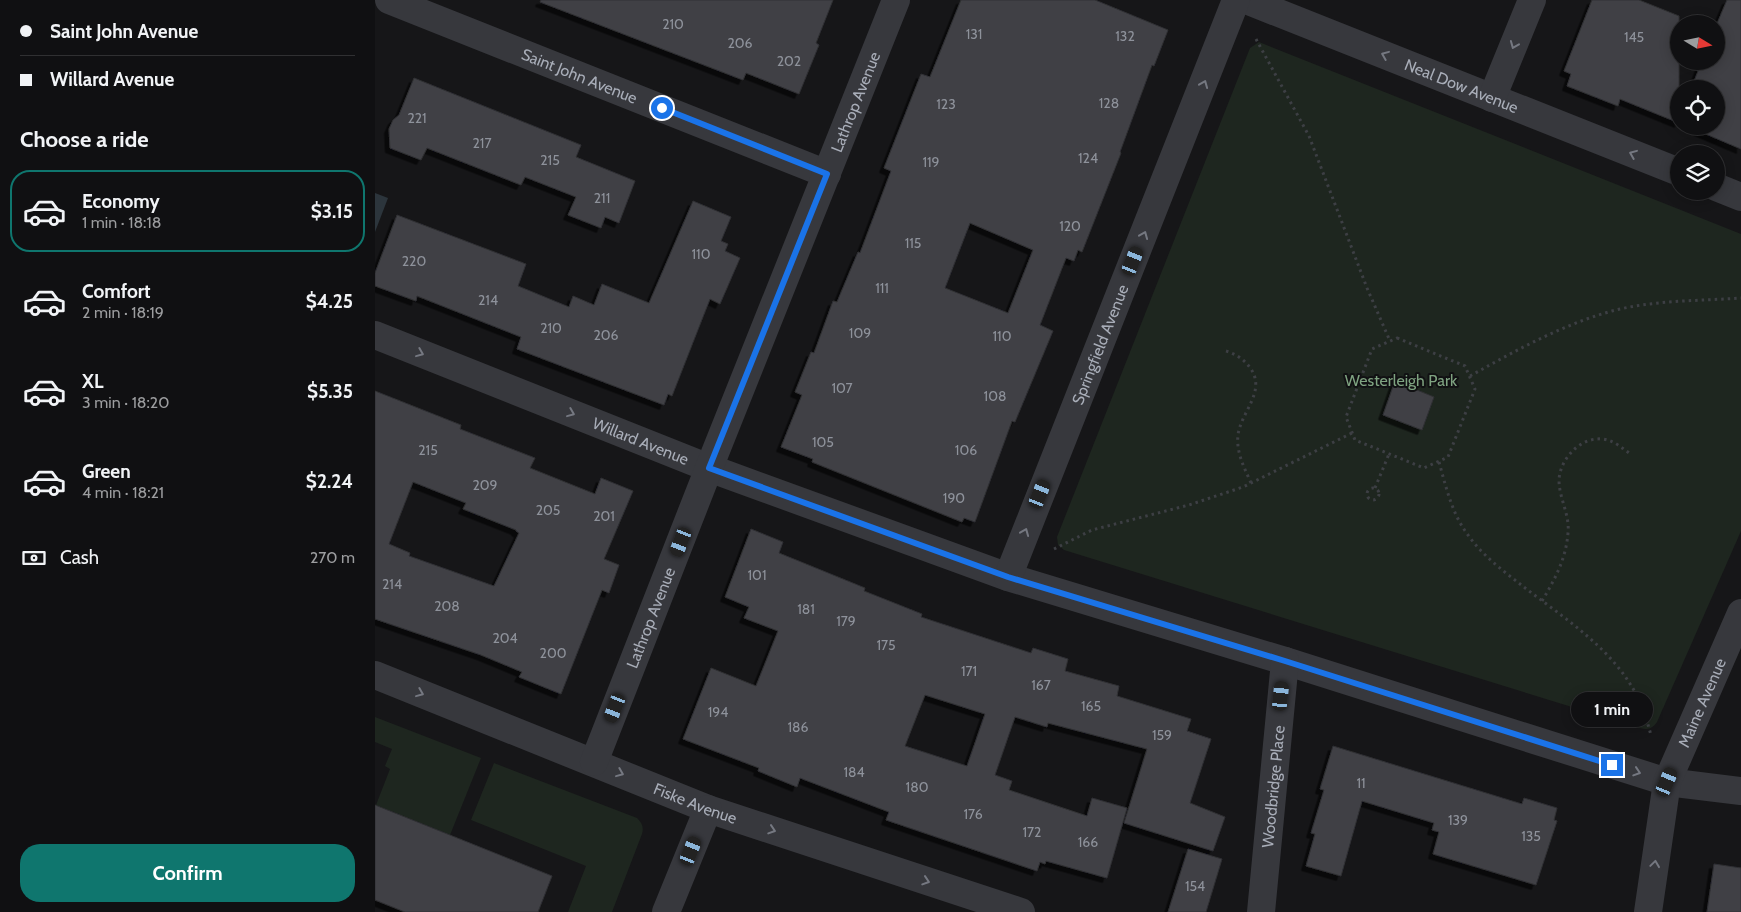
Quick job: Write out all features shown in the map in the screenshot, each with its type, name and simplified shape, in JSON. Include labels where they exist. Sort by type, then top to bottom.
[{"type":"street","name":"Saint John Avenue","points":[[389,0],[827,174]]},
{"type":"street","name":"Lathrop Avenue","points":[[594,762],[896,0]]},
{"type":"street","name":"Springfield Avenue","points":[[1008,577],[1236,0]]},
{"type":"street","name":"Neal Dow Avenue","points":[[1247,0],[1670,168]]},
{"type":"street","points":[[1492,98],[1532,0]]},
{"type":"street","points":[[1725,191],[1741,197]]},
{"type":"street","name":"Willard Avenue","points":[[375,335],[709,468],[1008,577],[1285,661],[1667,782],[1741,791]]},
{"type":"street","name":"Maine Avenue","points":[[1648,912],[1667,782],[1741,613]]},
{"type":"street","name":"Woodbridge Place","points":[[1261,912],[1285,661]]},
{"type":"street","name":"Fiske Avenue","points":[[375,675],[708,809],[1021,912]]},
{"type":"street","points":[[666,912],[708,809]]},
{"type":"path","points":[[1256,38],[1309,136],[1367,288],[1390,341]]},
{"type":"path","points":[[1470,376],[1534,341],[1593,317],[1614,311],[1675,301],[1741,298]]},
{"type":"path","points":[[1397,338],[1465,366],[1475,390],[1448,457],[1423,468],[1355,440],[1346,416],[1372,349],[1390,341],[1397,338]]},
{"type":"path","points":[[1226,351],[1233,353],[1247,364],[1253,372],[1255,391],[1253,400],[1238,433],[1241,460],[1251,483]]},
{"type":"path","points":[[1052,550],[1092,530],[1189,505],[1243,487],[1352,433]]},
{"type":"path","points":[[1542,601],[1555,580],[1564,559],[1567,544],[1569,531],[1568,516],[1559,478],[1569,454],[1584,442],[1592,439],[1609,440],[1618,444],[1629,453]]},
{"type":"path","points":[[1375,488],[1389,454]]},
{"type":"path","points":[[1439,462],[1453,510],[1468,536],[1495,565],[1581,630],[1625,678],[1637,696],[1651,735]]},
{"type":"green space","name":"Westerleigh Park","points":[[1259,42],[1741,234],[1741,531],[1657,722],[1652,728],[1640,728],[1064,550],[1058,545],[1057,537],[1250,48]]},
{"type":"green space","points":[[375,717],[481,758],[450,835],[376,805],[390,769],[385,766],[392,749],[375,742]]},
{"type":"green space","points":[[494,763],[637,818],[643,827],[642,834],[612,912],[568,912],[586,866],[471,820]]},
{"type":"shaded area","points":[[375,193],[388,198],[375,232]]},
{"type":"building","points":[[541,0],[833,0],[816,43],[819,45],[799,94],[746,73],[743,80],[540,2]]},
{"type":"building","points":[[961,0],[1095,0],[1168,30],[1154,66],[1152,65],[1121,153],[1082,252],[1078,250],[1074,261],[1066,258],[1040,325],[1053,331],[1015,422],[1012,421],[975,522],[964,518],[962,522],[812,462],[813,459],[781,447],[802,395],[795,392],[811,352],[814,353],[833,301],[837,302],[858,252],[860,253],[891,171],[884,168],[921,74],[930,77]],"holes":[[[970,223],[1033,250],[1008,313],[945,288]]]},
{"type":"building","points":[[1592,0],[1639,0],[1676,15],[1670,15],[1670,70],[1679,70],[1679,80],[1670,80],[1670,119],[1620,99],[1618,106],[1567,86],[1571,74],[1564,71]]},
{"type":"building","points":[[1727,0],[1741,0],[1741,149],[1708,135],[1725,135],[1725,80],[1695,80],[1698,70],[1725,70],[1725,15],[1721,15]]},
{"type":"building","points":[[414,78],[581,145],[576,157],[635,181],[619,223],[605,217],[601,228],[568,215],[576,197],[525,177],[521,185],[427,148],[421,160],[390,148],[389,129],[393,120],[399,115]]},
{"type":"building","points":[[693,201],[731,217],[721,241],[728,244],[725,251],[740,258],[720,304],[710,299],[672,396],[668,394],[664,405],[517,349],[521,337],[417,296],[416,301],[375,286],[375,273],[397,215],[526,264],[518,286],[569,307],[573,296],[594,305],[602,284],[649,303]]},
{"type":"building","points":[[1395,381],[1434,397],[1422,430],[1383,415]]},
{"type":"building","points":[[375,391],[461,425],[460,429],[535,458],[530,468],[595,494],[601,478],[633,491],[604,559],[619,565],[609,593],[602,590],[561,694],[519,677],[522,672],[481,655],[375,619]],"holes":[[[413,482],[466,503],[463,509],[516,530],[519,533],[494,586],[409,556],[410,553],[389,544]]]},
{"type":"building","points":[[751,529],[783,542],[779,553],[865,588],[864,591],[922,614],[921,617],[1031,653],[1033,648],[1068,659],[1065,671],[1119,686],[1117,696],[1191,719],[1187,731],[1211,739],[1190,803],[1225,817],[1213,851],[1124,823],[1147,749],[1048,723],[1047,727],[1015,717],[995,775],[1012,781],[1009,790],[1087,816],[1092,798],[1127,808],[1107,878],[1046,861],[1045,864],[1040,862],[1037,871],[886,820],[889,812],[800,778],[797,787],[758,771],[759,768],[683,739],[711,668],[756,686],[778,631],[744,618],[749,607],[725,597]],"holes":[[[925,695],[985,714],[967,766],[905,746]]]},
{"type":"building","points":[[1333,746],[1522,804],[1524,798],[1557,808],[1554,820],[1557,821],[1536,885],[1433,854],[1439,832],[1432,830],[1434,823],[1362,801],[1341,876],[1306,866],[1315,834],[1311,833],[1324,790],[1320,789]]},
{"type":"building","points":[[375,805],[552,876],[538,912],[405,912],[375,900]]},
{"type":"building","points":[[1188,849],[1222,859],[1206,912],[1168,912]]},
{"type":"building","points":[[1714,864],[1741,868],[1741,912],[1707,912]]},
{"type":"route","points":[[662,108],[827,174],[709,468],[1008,577],[1285,661],[1612,765]]}]
